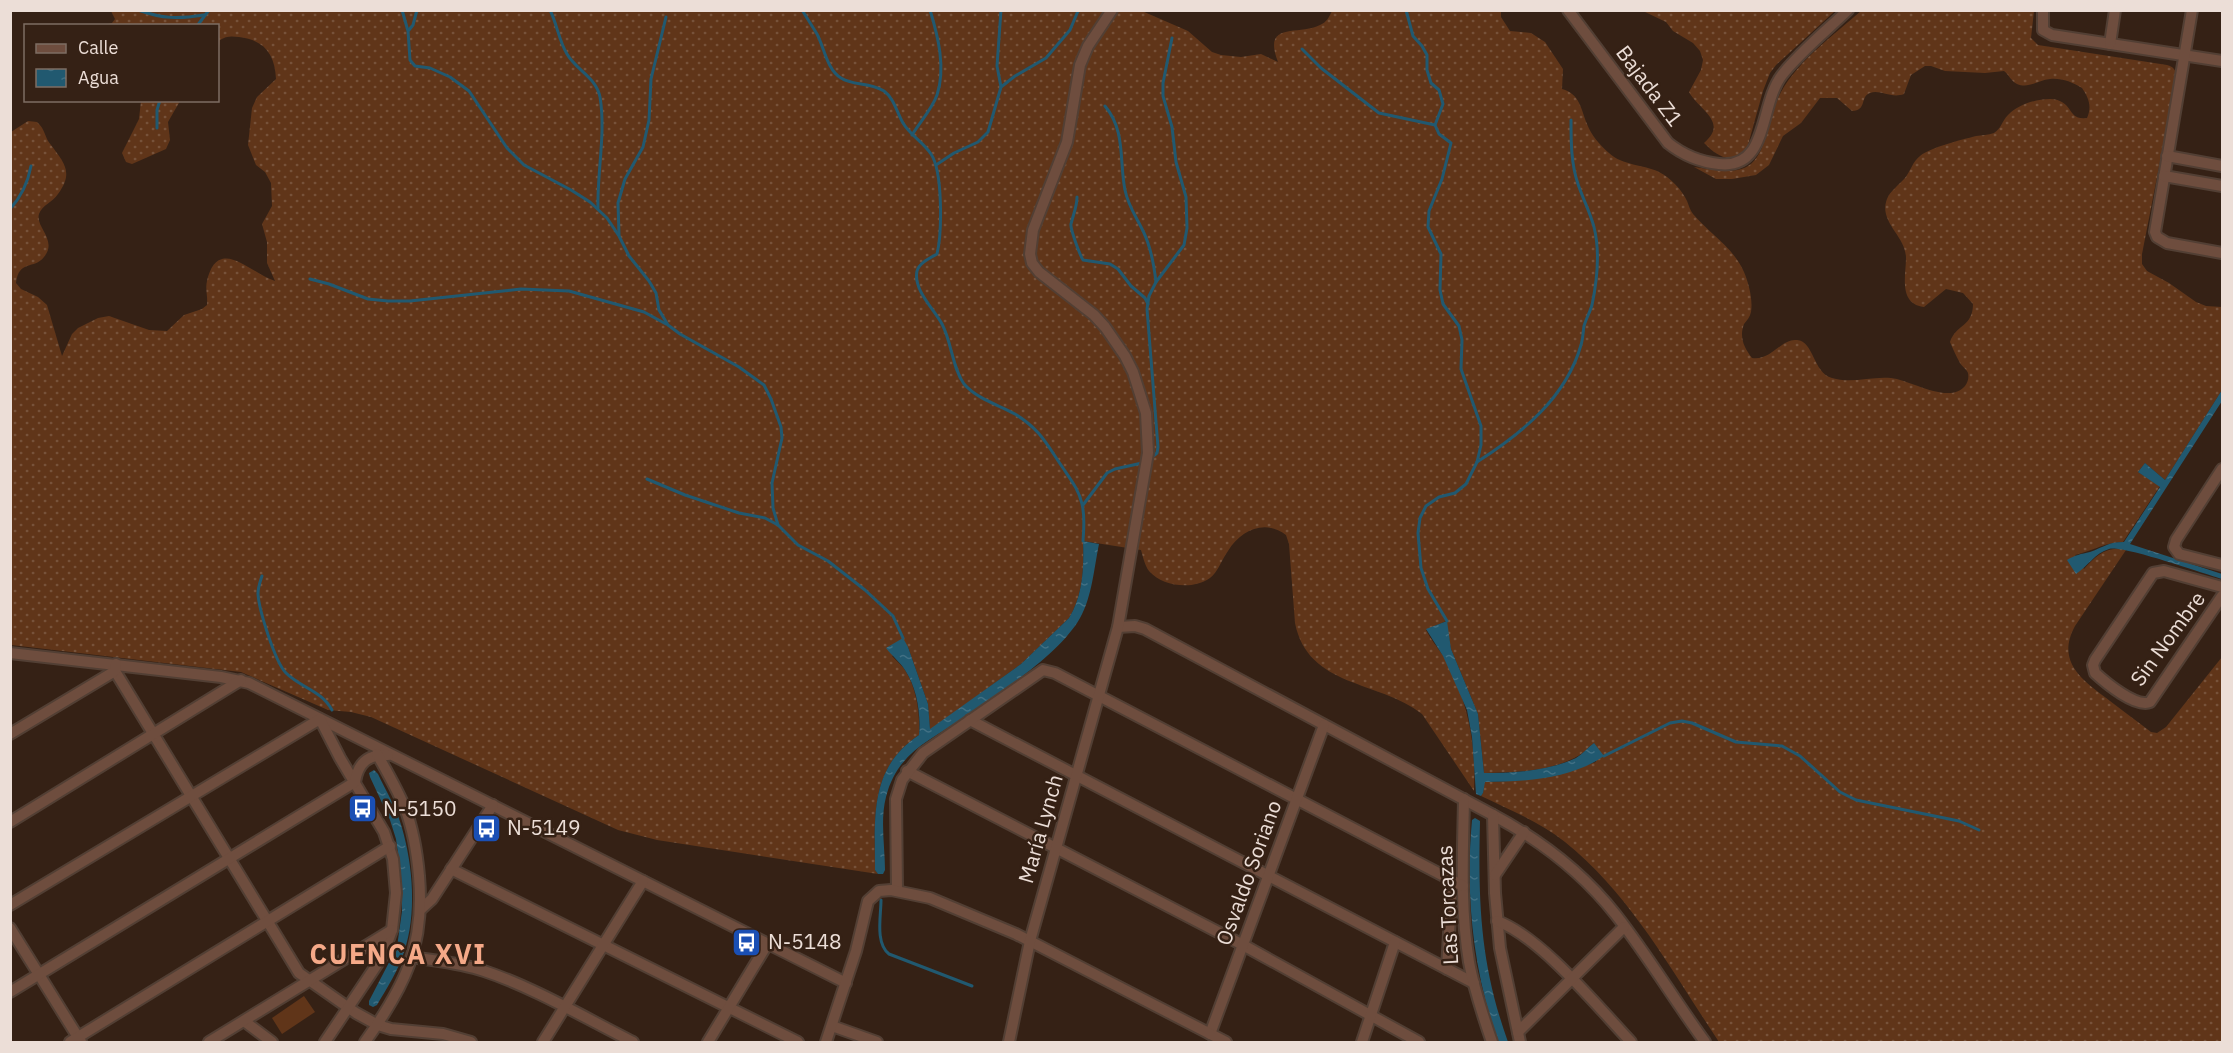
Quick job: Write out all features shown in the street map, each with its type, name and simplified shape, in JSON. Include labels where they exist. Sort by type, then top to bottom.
[{"type":"street","name":"María Lynch","points":[[1009,1042],[1030,941],[1118,627],[1148,453],[1146,413],[1125,356],[1106,327],[1039,272],[1032,263],[1030,254],[1033,230],[1067,142],[1080,65],[1088,46],[1113,10]]},
{"type":"street","name":"Bajada Z1","points":[[1568,10],[1668,144],[1691,157],[1721,164],[1741,162],[1754,151],[1769,99],[1781,76],[1848,10]]},
{"type":"street","points":[[2043,10],[2041,26],[2046,33],[2223,61]]},
{"type":"street","points":[[2110,44],[2115,10]]},
{"type":"street","points":[[2192,10],[2156,227],[2157,237],[2167,243],[2223,253]]},
{"type":"street","points":[[2167,156],[2223,166]]},
{"type":"street","points":[[2164,176],[2223,186]]},
{"type":"street","points":[[2223,469],[2176,540],[2174,547],[2178,554],[2223,565]]},
{"type":"street","name":"Sin Nombre","points":[[2223,587],[2164,571],[2156,571],[2150,576],[2096,660],[2093,669],[2099,677],[2133,701],[2144,704],[2154,698],[2223,596]]},
{"type":"street","points":[[1118,627],[1145,629],[1524,832],[1569,867],[1606,904],[1705,1042]]},
{"type":"street","points":[[10,653],[115,668],[241,680],[846,983]]},
{"type":"street","points":[[10,734],[115,668]]},
{"type":"street","points":[[115,668],[295,967],[309,981],[349,1009],[378,1025],[391,1029],[443,1034],[471,1042]]},
{"type":"street","points":[[897,890],[896,799],[907,771],[923,753],[1042,670],[1055,673],[1463,885]]},
{"type":"street","points":[[10,822],[241,680]]},
{"type":"street","points":[[320,719],[378,819],[390,846],[396,885],[392,930],[382,957],[325,1042]]},
{"type":"street","points":[[10,905],[320,719]]},
{"type":"street","points":[[970,720],[1474,983]]},
{"type":"street","name":"Osvaldo Soriano","points":[[1210,1034],[1324,724]]},
{"type":"street","points":[[365,1042],[378,1025],[400,986],[412,957],[420,925],[421,909],[417,856],[410,821],[377,754]]},
{"type":"street","points":[[10,992],[355,782],[361,764],[371,756],[392,755]]},
{"type":"street","points":[[907,771],[1243,945],[1419,1042]]},
{"type":"street","name":"Las Torcazas","points":[[1464,799],[1463,885],[1467,945],[1474,983],[1492,1042]]},
{"type":"street","points":[[421,909],[432,899],[493,805]]},
{"type":"street","points":[[1493,814],[1497,921],[1501,957],[1520,1040]]},
{"type":"street","points":[[1495,875],[1524,832]]},
{"type":"street","points":[[10,928],[39,974],[76,1041],[390,846]]},
{"type":"street","points":[[451,869],[798,1042]]},
{"type":"street","points":[[1447,969],[1452,879]]},
{"type":"street","points":[[543,1042],[643,881]]},
{"type":"street","points":[[826,1042],[846,983],[868,901],[879,891],[897,890],[930,898],[1030,941],[1224,1042]]},
{"type":"street","points":[[1497,921],[1521,932],[1572,979],[1631,1042]]},
{"type":"street","points":[[1520,1040],[1572,979],[1624,927]]},
{"type":"street","points":[[209,1042],[392,930]]},
{"type":"street","points":[[1362,1042],[1395,942]]},
{"type":"street","points":[[708,1042],[768,944]]},
{"type":"street","points":[[412,957],[456,963],[486,971],[633,1042]]},
{"type":"street","points":[[244,1022],[272,1042]]},
{"type":"street","points":[[832,1026],[877,1042]]},
{"type":"shaded area","points":[[111,11],[1142,11],[1188,31],[1212,52],[1241,57],[1261,54],[1278,62],[1274,49],[1278,35],[1320,25],[1326,21],[1332,11],[1501,11],[1501,17],[1510,31],[1531,33],[1545,42],[1563,69],[1562,89],[1576,98],[1591,132],[1602,147],[1620,160],[1653,169],[1668,178],[1682,193],[1693,214],[1734,255],[1744,272],[1750,292],[1751,312],[1744,324],[1742,338],[1752,358],[1765,356],[1786,342],[1797,340],[1807,346],[1821,370],[1832,378],[1847,380],[1891,378],[1930,390],[1949,393],[1958,391],[1965,386],[1968,380],[1967,372],[1950,342],[1970,317],[1973,304],[1963,293],[1946,289],[1924,307],[1910,300],[1905,288],[1905,250],[1886,215],[1887,199],[1920,156],[1946,144],[1994,133],[2008,115],[2027,103],[2044,99],[2058,100],[2076,116],[2087,118],[2089,103],[2082,88],[2067,81],[2054,79],[2021,85],[2015,83],[2004,71],[1985,73],[1945,71],[1925,66],[1911,75],[1904,94],[1870,93],[1857,110],[1852,111],[1837,98],[1820,98],[1801,123],[1783,136],[1769,165],[1756,175],[1716,179],[1694,167],[1722,171],[1742,169],[1748,166],[1760,153],[1777,100],[1788,81],[1818,48],[1861,11],[2034,11],[2031,38],[2038,45],[2172,67],[2176,72],[2176,80],[2142,254],[2142,264],[2147,271],[2196,302],[2206,306],[2222,307],[2222,390],[2165,480],[2145,463],[2138,472],[2160,486],[2123,542],[2105,545],[2075,555],[2084,569],[2108,550],[2126,550],[2075,626],[2068,651],[2070,661],[2082,678],[2151,732],[2157,733],[2166,727],[2222,657],[2222,1042],[1719,1042],[1650,936],[1631,910],[1589,863],[1545,828],[1481,796],[1484,782],[1541,777],[1596,762],[1594,743],[1579,756],[1554,766],[1484,773],[1478,714],[1451,649],[1446,621],[1426,630],[1444,657],[1465,705],[1474,755],[1474,791],[1422,714],[1405,703],[1347,680],[1314,660],[1302,644],[1295,623],[1289,544],[1286,535],[1270,528],[1262,527],[1247,532],[1233,544],[1210,578],[1187,585],[1162,581],[1155,576],[1146,567],[1141,550],[1083,541],[1082,581],[1069,618],[1021,664],[930,730],[928,704],[908,647],[892,656],[904,668],[915,693],[919,735],[903,748],[891,763],[878,795],[875,870],[878,874],[657,840],[618,830],[371,717],[328,710],[241,672],[11,645],[11,132],[28,121],[37,122],[65,168],[63,186],[56,197],[39,214],[40,224],[48,239],[48,251],[40,261],[20,271],[16,283],[21,289],[38,297],[47,305],[62,356],[72,334],[78,328],[98,318],[109,316],[149,330],[167,331],[184,315],[207,305],[207,281],[212,267],[219,260],[227,258],[236,261],[275,281],[267,263],[267,242],[262,224],[272,206],[271,183],[265,172],[256,165],[248,145],[252,108],[257,97],[276,79],[270,56],[255,41],[239,37],[231,36],[220,40],[219,48],[219,24],[108,24],[115,19]]},
{"type":"shaded area","points":[[1643,11],[1835,11],[1770,73],[1748,145],[1737,156],[1726,158],[1715,153],[1704,143],[1714,129],[1713,122],[1689,92],[1701,70],[1703,60],[1700,51],[1693,43],[1673,31],[1666,22]]},
{"type":"shaded area","points":[[141,102],[179,102],[168,122],[170,140],[166,149],[132,164],[126,162],[122,153],[139,119]]},
{"type":"shaded area","points":[[304,996],[315,1012],[282,1034],[272,1018]]},
{"type":"water","points":[[2222,390],[2222,401],[2130,544],[2222,574],[2222,579],[2146,555],[2117,549],[2109,549],[2099,554],[2076,574],[2067,560],[2110,544],[2124,542],[2160,487],[2138,472],[2145,463],[2165,480]]},
{"type":"water","points":[[1083,541],[1099,544],[1087,601],[1071,632],[1027,673],[916,750],[898,769],[891,782],[884,806],[885,870],[883,874],[878,874],[875,870],[875,831],[878,795],[883,778],[903,748],[919,735],[919,710],[913,685],[903,667],[886,648],[903,638],[908,647],[928,704],[930,729],[1021,664],[1069,618],[1082,581]]},
{"type":"water","points":[[1447,621],[1451,649],[1478,714],[1484,773],[1519,772],[1554,766],[1576,758],[1594,743],[1604,756],[1577,770],[1546,778],[1485,782],[1481,796],[1476,794],[1472,737],[1467,710],[1443,656],[1426,629]]},
{"type":"water","points":[[374,770],[391,800],[402,828],[409,858],[412,907],[408,938],[402,959],[377,1005],[373,1007],[369,1005],[369,1001],[397,947],[402,911],[401,875],[396,839],[390,820],[370,777],[369,773]]},
{"type":"water","points":[[1475,818],[1480,821],[1481,906],[1486,959],[1508,1042],[1498,1042],[1482,988],[1477,960],[1470,877],[1472,820]]},
{"type":"waterway","points":[[138,10],[171,17],[204,15]]},
{"type":"waterway","points":[[198,24],[209,10]]},
{"type":"waterway","points":[[402,10],[408,31],[410,60],[415,66],[430,68],[450,77],[469,91],[507,148],[524,165],[590,202],[607,218],[629,256],[656,293],[659,310],[668,325],[739,367],[764,385],[781,427],[782,438],[772,483],[773,508],[778,525]]},
{"type":"waterway","points":[[409,30],[413,25],[417,10]]},
{"type":"waterway","points":[[550,10],[567,54],[594,84],[600,97],[602,138],[598,208]]},
{"type":"waterway","points":[[802,10],[817,34],[832,70],[841,78],[884,91],[893,102],[906,127],[931,154],[938,174],[939,244],[937,254],[918,268],[918,285],[942,324],[964,384],[975,394],[1015,414],[1031,426],[1043,438],[1072,481],[1083,509],[1083,541]]},
{"type":"waterway","points":[[912,135],[932,105],[940,85],[940,52],[930,10]]},
{"type":"waterway","points":[[1001,10],[997,66],[1001,87]]},
{"type":"waterway","points":[[1406,10],[1413,36],[1427,55],[1427,70],[1431,83],[1439,90],[1443,104],[1435,125],[1439,134],[1451,143],[1442,179],[1429,211],[1428,227],[1441,254],[1440,290],[1443,304],[1459,326],[1462,340],[1461,369],[1481,426],[1481,445],[1477,462],[1466,484],[1455,493],[1439,497],[1426,506],[1420,518],[1418,533],[1421,568],[1428,589],[1447,621]]},
{"type":"waterway","points":[[936,165],[954,153],[978,142],[988,132],[1001,87],[1046,58],[1070,30],[1078,11]]},
{"type":"waterway","points":[[619,235],[618,203],[625,179],[643,147],[649,120],[651,79],[666,17]]},
{"type":"waterway","points":[[1151,458],[1157,453],[1158,447],[1147,309],[1149,296],[1156,282],[1184,245],[1187,228],[1186,197],[1176,162],[1172,127],[1163,96],[1163,83],[1172,38]]},
{"type":"waterway","points":[[1302,49],[1321,68],[1379,113],[1435,125]]},
{"type":"waterway","points":[[157,128],[159,102]]},
{"type":"waterway","points":[[1105,106],[1112,116],[1119,136],[1126,196],[1149,245],[1156,282]]},
{"type":"waterway","points":[[1477,462],[1526,426],[1553,398],[1565,382],[1582,343],[1584,326],[1594,296],[1597,246],[1592,221],[1574,169],[1571,120]]},
{"type":"waterway","points":[[10,209],[24,189],[31,166]]},
{"type":"waterway","points":[[1077,197],[1071,227],[1083,260],[1110,264],[1118,269],[1148,304]]},
{"type":"waterway","points":[[310,279],[368,299],[388,301],[410,301],[521,289],[569,291],[644,312],[666,324]]},
{"type":"waterway","points":[[1083,505],[1107,473],[1142,463]]},
{"type":"waterway","points":[[647,479],[685,495],[739,513],[765,518],[778,525],[798,545],[828,561],[865,590],[893,616],[903,638]]},
{"type":"waterway","points":[[262,576],[258,589],[259,602],[277,658],[286,673],[317,693],[332,710]]},
{"type":"waterway","points":[[1604,756],[1670,723],[1682,721],[1736,742],[1782,746],[1800,756],[1840,792],[1856,800],[1959,821],[1979,830]]},
{"type":"waterway","points":[[881,900],[880,936],[889,954],[972,986]]},
{"type":"place","name":"N-5150","points":[[362,809]]},
{"type":"place","name":"N-5149","points":[[486,828]]},
{"type":"place","name":"N-5148","points":[[747,942]]},
{"type":"district","name":"CUENCA XVI","points":[[398,955]]}]
